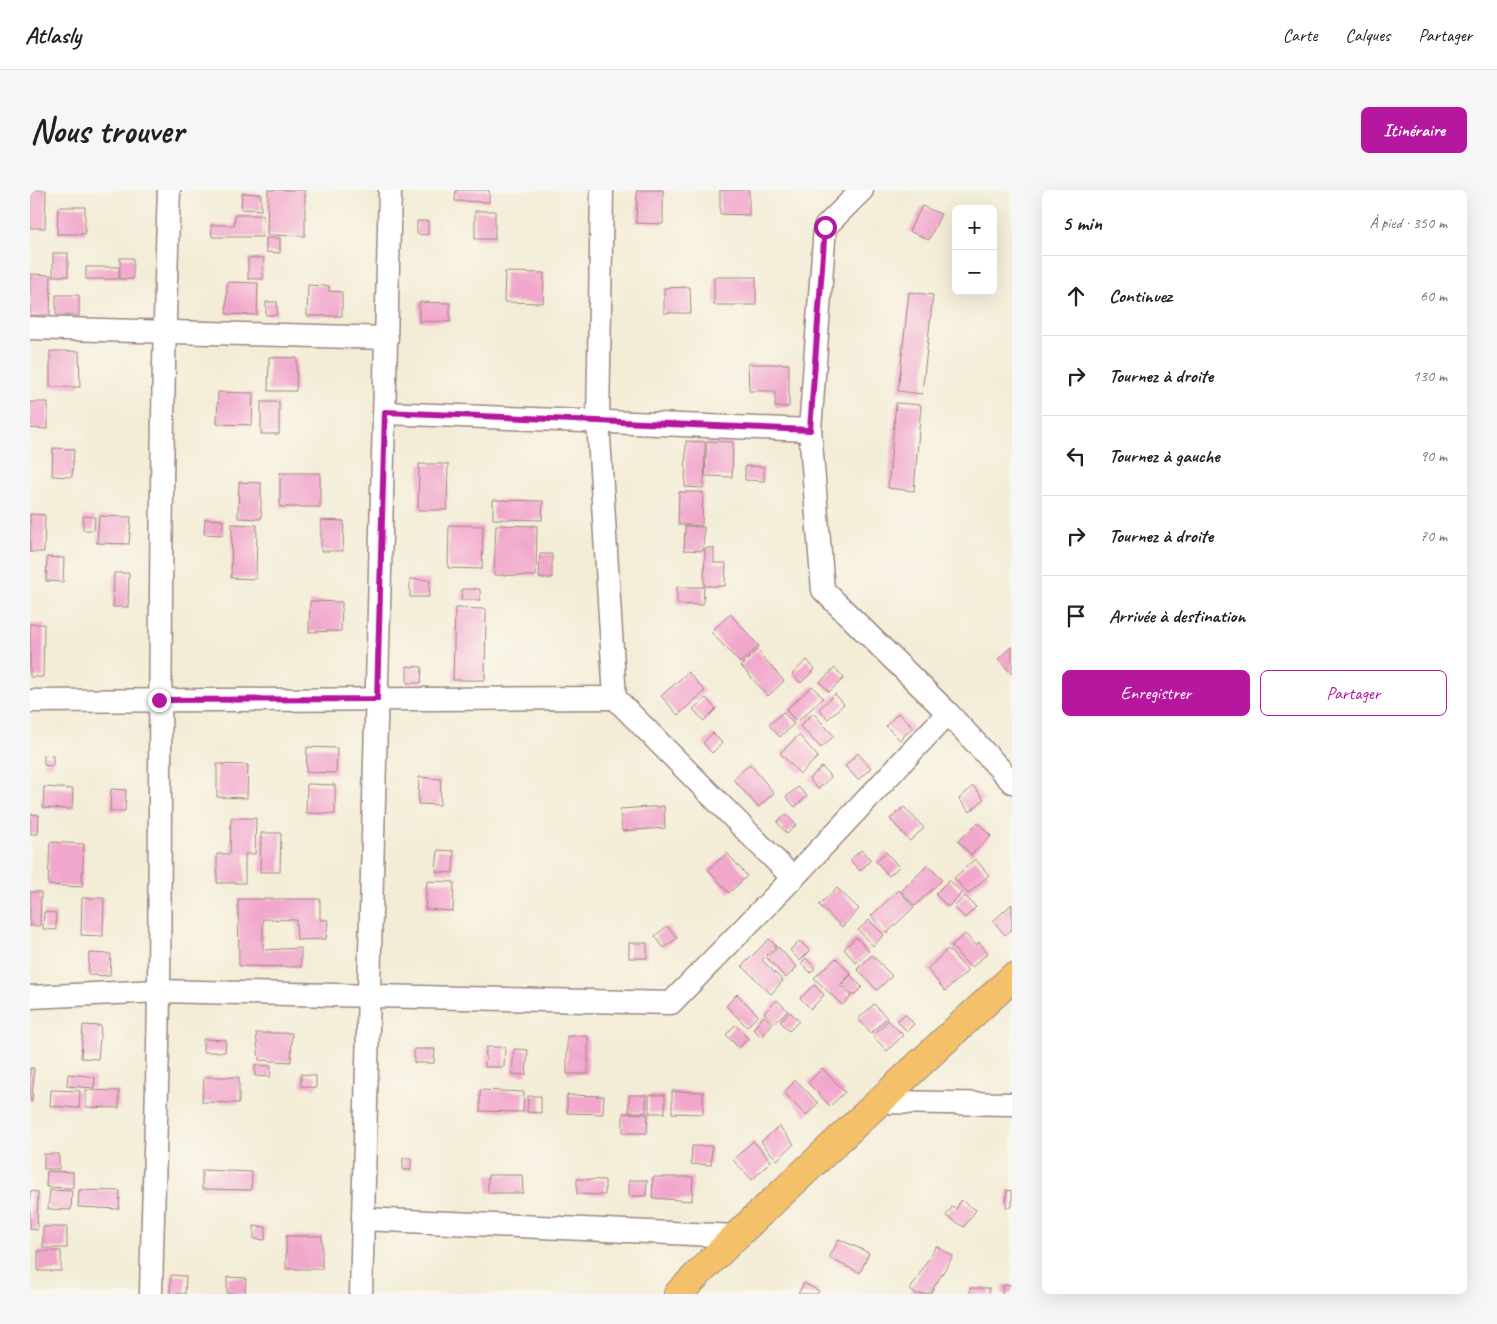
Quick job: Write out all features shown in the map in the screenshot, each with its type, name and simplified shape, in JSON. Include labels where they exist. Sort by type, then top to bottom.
[{"type":"main road","points":[[678,1294],[736,1236],[1012,978]]},
{"type":"street","points":[[151,1294],[158,991],[159,700],[164,332],[169,190]]},
{"type":"street","points":[[361,1294],[390,190]]},
{"type":"street","points":[[602,190],[598,421],[615,698],[793,878]]},
{"type":"street","points":[[862,190],[825,227],[810,430],[824,590],[948,713],[1012,782]]},
{"type":"street","points":[[30,328],[387,338]]},
{"type":"street","points":[[385,412],[810,430]]},
{"type":"street","points":[[30,701],[615,698]]},
{"type":"street","points":[[30,996],[158,991],[670,1003],[793,878],[948,713]]},
{"type":"street","points":[[880,1102],[1012,1104]]},
{"type":"street","points":[[363,1219],[736,1236]]},
{"type":"building","points":[[30,190],[46,190],[45,228],[30,228]]},
{"type":"building","points":[[268,190],[305,190],[305,236],[267,235]]},
{"type":"building","points":[[456,190],[489,190],[489,202],[455,201]]},
{"type":"building","points":[[637,190],[663,190],[663,224],[636,223]]},
{"type":"building","points":[[720,190],[749,190],[749,215],[720,214]]},
{"type":"building","points":[[242,193],[261,194],[261,210],[241,209]]},
{"type":"building","points":[[922,206],[941,214],[929,240],[909,231]]},
{"type":"building","points":[[58,207],[85,207],[85,234],[57,234]]},
{"type":"building","points":[[475,211],[495,211],[495,239],[475,239]]},
{"type":"building","points":[[235,215],[263,215],[262,237],[212,237],[211,225],[234,225]]},
{"type":"building","points":[[417,221],[428,221],[428,235],[417,234]]},
{"type":"building","points":[[266,238],[280,238],[280,253],[266,252]]},
{"type":"building","points":[[53,253],[68,253],[68,276],[53,276]]},
{"type":"building","points":[[120,258],[133,258],[133,279],[120,279]]},
{"type":"building","points":[[248,258],[264,258],[263,279],[248,279]]},
{"type":"building","points":[[86,267],[119,267],[119,279],[86,279]]},
{"type":"building","points":[[505,272],[544,273],[543,303],[504,302]]},
{"type":"building","points":[[30,274],[51,275],[50,315],[30,315]]},
{"type":"building","points":[[714,277],[756,277],[756,305],[714,305]]},
{"type":"building","points":[[227,282],[258,283],[257,315],[226,314]]},
{"type":"building","points":[[308,285],[329,286],[329,291],[342,292],[342,316],[307,316]]},
{"type":"building","points":[[690,287],[691,313],[664,313],[664,288]]},
{"type":"building","points":[[909,292],[933,295],[922,394],[898,391]]},
{"type":"building","points":[[56,295],[79,295],[79,316],[56,315]]},
{"type":"building","points":[[266,302],[277,302],[277,315],[266,315]]},
{"type":"building","points":[[419,302],[450,303],[450,322],[419,321]]},
{"type":"building","points":[[50,351],[79,351],[80,387],[50,387]]},
{"type":"building","points":[[269,357],[297,358],[296,391],[268,391]]},
{"type":"building","points":[[748,364],[789,364],[789,407],[775,407],[775,391],[749,391]]},
{"type":"building","points":[[218,392],[253,393],[252,425],[217,424]]},
{"type":"building","points":[[30,402],[48,402],[48,429],[30,428]]},
{"type":"building","points":[[261,402],[279,402],[279,434],[261,434]]},
{"type":"building","points":[[896,403],[921,405],[914,491],[888,488]]},
{"type":"building","points":[[686,441],[705,442],[704,488],[685,487]]},
{"type":"building","points":[[707,441],[733,442],[732,477],[705,476]]},
{"type":"building","points":[[53,448],[74,449],[72,477],[52,476]]},
{"type":"building","points":[[419,464],[448,464],[447,510],[418,510]]},
{"type":"building","points":[[745,466],[764,467],[764,481],[745,480]]},
{"type":"building","points":[[280,473],[320,473],[320,507],[280,507]]},
{"type":"building","points":[[239,482],[261,483],[261,519],[238,518]]},
{"type":"building","points":[[679,492],[703,492],[702,525],[678,525]]},
{"type":"building","points":[[493,500],[543,501],[542,520],[493,519]]},
{"type":"building","points":[[30,514],[45,515],[44,552],[30,552]]},
{"type":"building","points":[[83,516],[95,517],[94,530],[83,530]]},
{"type":"building","points":[[99,516],[131,517],[129,544],[97,543]]},
{"type":"building","points":[[205,519],[223,520],[223,535],[204,534]]},
{"type":"building","points":[[321,520],[344,521],[343,551],[321,551]]},
{"type":"building","points":[[232,524],[257,525],[256,579],[231,578]]},
{"type":"building","points":[[449,525],[483,526],[482,569],[448,568]]},
{"type":"building","points":[[496,525],[537,526],[536,576],[494,575]]},
{"type":"building","points":[[685,526],[704,527],[703,551],[684,550]]},
{"type":"building","points":[[705,548],[714,548],[714,563],[726,563],[725,586],[704,586]]},
{"type":"building","points":[[540,554],[552,554],[552,578],[539,578]]},
{"type":"building","points":[[47,557],[64,558],[63,582],[46,581]]},
{"type":"building","points":[[114,573],[129,573],[128,607],[113,607]]},
{"type":"building","points":[[410,579],[430,580],[429,597],[410,597]]},
{"type":"building","points":[[677,587],[704,587],[703,605],[677,604]]},
{"type":"building","points":[[462,589],[480,589],[480,600],[461,600]]},
{"type":"building","points":[[310,601],[342,602],[341,631],[309,632]]},
{"type":"building","points":[[455,608],[486,609],[485,680],[453,680]]},
{"type":"building","points":[[730,614],[759,646],[740,663],[711,632]]},
{"type":"building","points":[[30,624],[44,624],[43,677],[30,677]]},
{"type":"building","points":[[1012,646],[1012,674],[998,659]]},
{"type":"building","points":[[757,650],[784,681],[768,696],[741,666]]},
{"type":"building","points":[[807,660],[815,669],[801,683],[792,674]]},
{"type":"building","points":[[407,666],[422,667],[421,683],[407,683]]},
{"type":"building","points":[[835,668],[844,678],[829,692],[820,682]]},
{"type":"building","points":[[688,672],[705,691],[678,715],[661,696]]},
{"type":"building","points":[[812,686],[823,698],[797,722],[786,710]]},
{"type":"building","points":[[835,694],[844,704],[828,719],[819,709]]},
{"type":"building","points":[[706,698],[716,709],[704,721],[693,709]]},
{"type":"building","points":[[783,712],[794,724],[780,737],[769,725]]},
{"type":"building","points":[[813,713],[834,736],[821,748],[800,726]]},
{"type":"building","points":[[898,713],[913,727],[900,740],[886,726]]},
{"type":"building","points":[[713,733],[722,743],[712,753],[703,743]]},
{"type":"building","points":[[799,735],[818,757],[800,774],[780,753]]},
{"type":"building","points":[[307,747],[337,748],[336,773],[306,772]]},
{"type":"building","points":[[858,753],[871,768],[858,780],[845,766]]},
{"type":"building","points":[[44,755],[53,756],[53,766],[44,765]]},
{"type":"building","points":[[217,764],[248,765],[247,798],[217,797]]},
{"type":"building","points":[[750,764],[774,793],[758,807],[733,779]]},
{"type":"building","points":[[822,767],[831,777],[818,789],[809,779]]},
{"type":"building","points":[[419,777],[441,779],[440,805],[418,804]]},
{"type":"building","points":[[307,784],[335,785],[335,814],[306,813]]},
{"type":"building","points":[[973,786],[984,799],[970,812],[959,799]]},
{"type":"building","points":[[44,787],[73,789],[72,809],[43,808]]},
{"type":"building","points":[[798,787],[807,796],[795,807],[786,797]]},
{"type":"building","points":[[111,789],[126,790],[125,811],[110,811]]},
{"type":"building","points":[[664,806],[665,828],[622,831],[620,809]]},
{"type":"building","points":[[904,807],[924,828],[910,841],[890,819]]},
{"type":"building","points":[[30,814],[39,815],[38,834],[30,834]]},
{"type":"building","points":[[786,814],[796,825],[787,834],[777,822]]},
{"type":"building","points":[[231,818],[256,818],[255,854],[245,854],[245,883],[217,883],[217,854],[230,854]]},
{"type":"building","points":[[978,823],[991,836],[971,855],[958,841]]},
{"type":"building","points":[[261,833],[281,833],[280,872],[260,872]]},
{"type":"building","points":[[50,842],[84,844],[82,887],[48,885]]},
{"type":"building","points":[[438,850],[454,851],[453,873],[436,872]]},
{"type":"building","points":[[861,850],[871,860],[860,871],[850,860]]},
{"type":"building","points":[[886,852],[899,867],[889,876],[876,861]]},
{"type":"building","points":[[727,853],[747,876],[729,893],[708,870]]},
{"type":"building","points":[[975,859],[989,875],[968,894],[954,878]]},
{"type":"building","points":[[928,865],[942,880],[915,906],[901,891]]},
{"type":"building","points":[[949,880],[962,893],[948,907],[935,894]]},
{"type":"building","points":[[427,881],[454,882],[453,911],[425,909]]},
{"type":"building","points":[[837,888],[859,909],[842,927],[819,905]]},
{"type":"building","points":[[898,890],[914,907],[887,933],[871,916]]},
{"type":"building","points":[[30,892],[41,892],[40,926],[30,926]]},
{"type":"building","points":[[965,896],[976,907],[965,918],[954,907]]},
{"type":"building","points":[[82,898],[104,898],[103,936],[81,935]]},
{"type":"building","points":[[238,899],[320,899],[320,920],[328,920],[326,939],[297,940],[296,920],[263,919],[263,950],[301,948],[301,967],[239,966]]},
{"type":"building","points":[[1012,904],[1012,929],[1005,935],[993,921]]},
{"type":"building","points":[[44,912],[56,913],[56,930],[43,929]]},
{"type":"building","points":[[869,920],[884,935],[873,946],[858,930]]},
{"type":"building","points":[[667,926],[677,938],[664,948],[655,936]]},
{"type":"building","points":[[965,934],[976,945],[979,942],[988,953],[971,968],[951,946]]},
{"type":"building","points":[[856,937],[869,951],[856,963],[844,949]]},
{"type":"building","points":[[769,939],[776,946],[762,960],[783,981],[771,994],[742,966]]},
{"type":"building","points":[[800,941],[810,951],[800,961],[790,950]]},
{"type":"building","points":[[629,943],[647,943],[647,958],[629,958]]},
{"type":"building","points":[[778,947],[797,967],[786,978],[767,958]]},
{"type":"building","points":[[948,949],[968,971],[945,991],[927,969]]},
{"type":"building","points":[[89,953],[111,954],[110,976],[88,975]]},
{"type":"building","points":[[872,955],[892,976],[877,990],[857,969]]},
{"type":"building","points":[[806,958],[815,968],[811,973],[801,963]]},
{"type":"building","points":[[836,958],[851,974],[840,985],[851,997],[842,1005],[814,978]]},
{"type":"building","points":[[851,975],[862,987],[853,996],[842,984]]},
{"type":"building","points":[[814,985],[824,995],[811,1009],[800,998]]},
{"type":"building","points":[[737,994],[758,1015],[747,1027],[726,1006]]},
{"type":"building","points":[[777,1000],[788,1011],[774,1023],[764,1013]]},
{"type":"building","points":[[874,1004],[887,1018],[871,1033],[858,1019]]},
{"type":"building","points":[[790,1012],[799,1021],[789,1031],[780,1021]]},
{"type":"building","points":[[905,1014],[914,1024],[907,1031],[897,1021]]},
{"type":"building","points":[[764,1016],[772,1024],[762,1037],[753,1029]]},
{"type":"building","points":[[888,1020],[903,1035],[887,1051],[873,1036]]},
{"type":"building","points":[[83,1025],[101,1026],[98,1059],[81,1058]]},
{"type":"building","points":[[735,1025],[748,1038],[739,1048],[726,1035]]},
{"type":"building","points":[[256,1033],[292,1033],[291,1062],[259,1060]]},
{"type":"building","points":[[567,1036],[588,1036],[588,1074],[567,1074]]},
{"type":"building","points":[[203,1039],[226,1040],[225,1052],[203,1052]]},
{"type":"building","points":[[486,1047],[505,1047],[504,1067],[485,1067]]},
{"type":"building","points":[[414,1049],[435,1049],[434,1063],[414,1063]]},
{"type":"building","points":[[514,1049],[528,1050],[526,1075],[512,1074]]},
{"type":"building","points":[[255,1065],[271,1066],[270,1077],[255,1076]]},
{"type":"building","points":[[30,1068],[34,1068],[32,1102],[30,1101]]},
{"type":"building","points":[[822,1068],[845,1092],[830,1106],[808,1083]]},
{"type":"building","points":[[68,1074],[95,1077],[94,1088],[67,1086]]},
{"type":"building","points":[[301,1074],[316,1076],[316,1088],[301,1086]]},
{"type":"building","points":[[204,1077],[239,1077],[239,1103],[202,1102]]},
{"type":"building","points":[[796,1080],[818,1103],[806,1116],[784,1092]]},
{"type":"building","points":[[51,1090],[80,1091],[79,1108],[50,1106]]},
{"type":"building","points":[[86,1090],[119,1091],[119,1108],[86,1107]]},
{"type":"building","points":[[480,1090],[524,1092],[523,1112],[480,1111]]},
{"type":"building","points":[[672,1091],[703,1092],[703,1114],[672,1113]]},
{"type":"building","points":[[567,1095],[604,1096],[603,1114],[567,1113]]},
{"type":"building","points":[[629,1095],[646,1095],[646,1112],[629,1112]]},
{"type":"building","points":[[649,1095],[665,1095],[665,1113],[649,1113]]},
{"type":"building","points":[[528,1096],[541,1096],[541,1113],[527,1112]]},
{"type":"building","points":[[623,1113],[648,1114],[647,1133],[623,1133]]},
{"type":"building","points":[[779,1126],[794,1144],[777,1160],[761,1142]]},
{"type":"building","points":[[753,1141],[771,1161],[752,1180],[733,1160]]},
{"type":"building","points":[[692,1146],[712,1146],[711,1165],[691,1164]]},
{"type":"building","points":[[44,1154],[59,1154],[59,1169],[44,1169]]},
{"type":"building","points":[[403,1158],[411,1158],[411,1170],[403,1170]]},
{"type":"building","points":[[202,1170],[252,1172],[251,1190],[202,1189]]},
{"type":"building","points":[[47,1171],[73,1172],[73,1188],[46,1187]]},
{"type":"building","points":[[488,1175],[522,1175],[523,1193],[488,1193]]},
{"type":"building","points":[[653,1177],[693,1177],[692,1201],[652,1198]]},
{"type":"building","points":[[577,1179],[605,1180],[605,1195],[577,1194]]},
{"type":"building","points":[[629,1180],[647,1180],[646,1196],[629,1196]]},
{"type":"building","points":[[50,1190],[72,1191],[71,1210],[48,1209]]},
{"type":"building","points":[[79,1190],[120,1191],[119,1209],[78,1207]]},
{"type":"building","points":[[1007,1190],[1012,1191],[1012,1207],[1006,1207]]},
{"type":"building","points":[[30,1191],[38,1192],[37,1230],[30,1229]]},
{"type":"building","points":[[961,1200],[976,1210],[964,1227],[946,1216],[952,1207],[956,1209]]},
{"type":"building","points":[[254,1226],[266,1227],[265,1240],[254,1239]]},
{"type":"building","points":[[43,1227],[67,1227],[67,1248],[43,1248]]},
{"type":"building","points":[[286,1236],[322,1236],[322,1269],[286,1269]]},
{"type":"building","points":[[839,1239],[869,1253],[860,1273],[829,1258]]},
{"type":"building","points":[[936,1246],[953,1256],[930,1294],[916,1294],[910,1290]]},
{"type":"building","points":[[38,1251],[61,1251],[61,1271],[38,1271]]},
{"type":"building","points":[[171,1275],[186,1276],[185,1294],[170,1294]]},
{"type":"building","points":[[227,1277],[246,1278],[245,1294],[227,1294]]},
{"type":"building","points":[[804,1283],[819,1291],[817,1294],[798,1294]]},
{"type":"building","points":[[1003,1285],[1012,1285],[1012,1294],[1002,1294]]},
{"type":"building","points":[[970,1288],[989,1288],[989,1294],[970,1294]]},
{"type":"route","points":[[159,700],[377,699],[385,412],[810,430],[825,227]]}]
